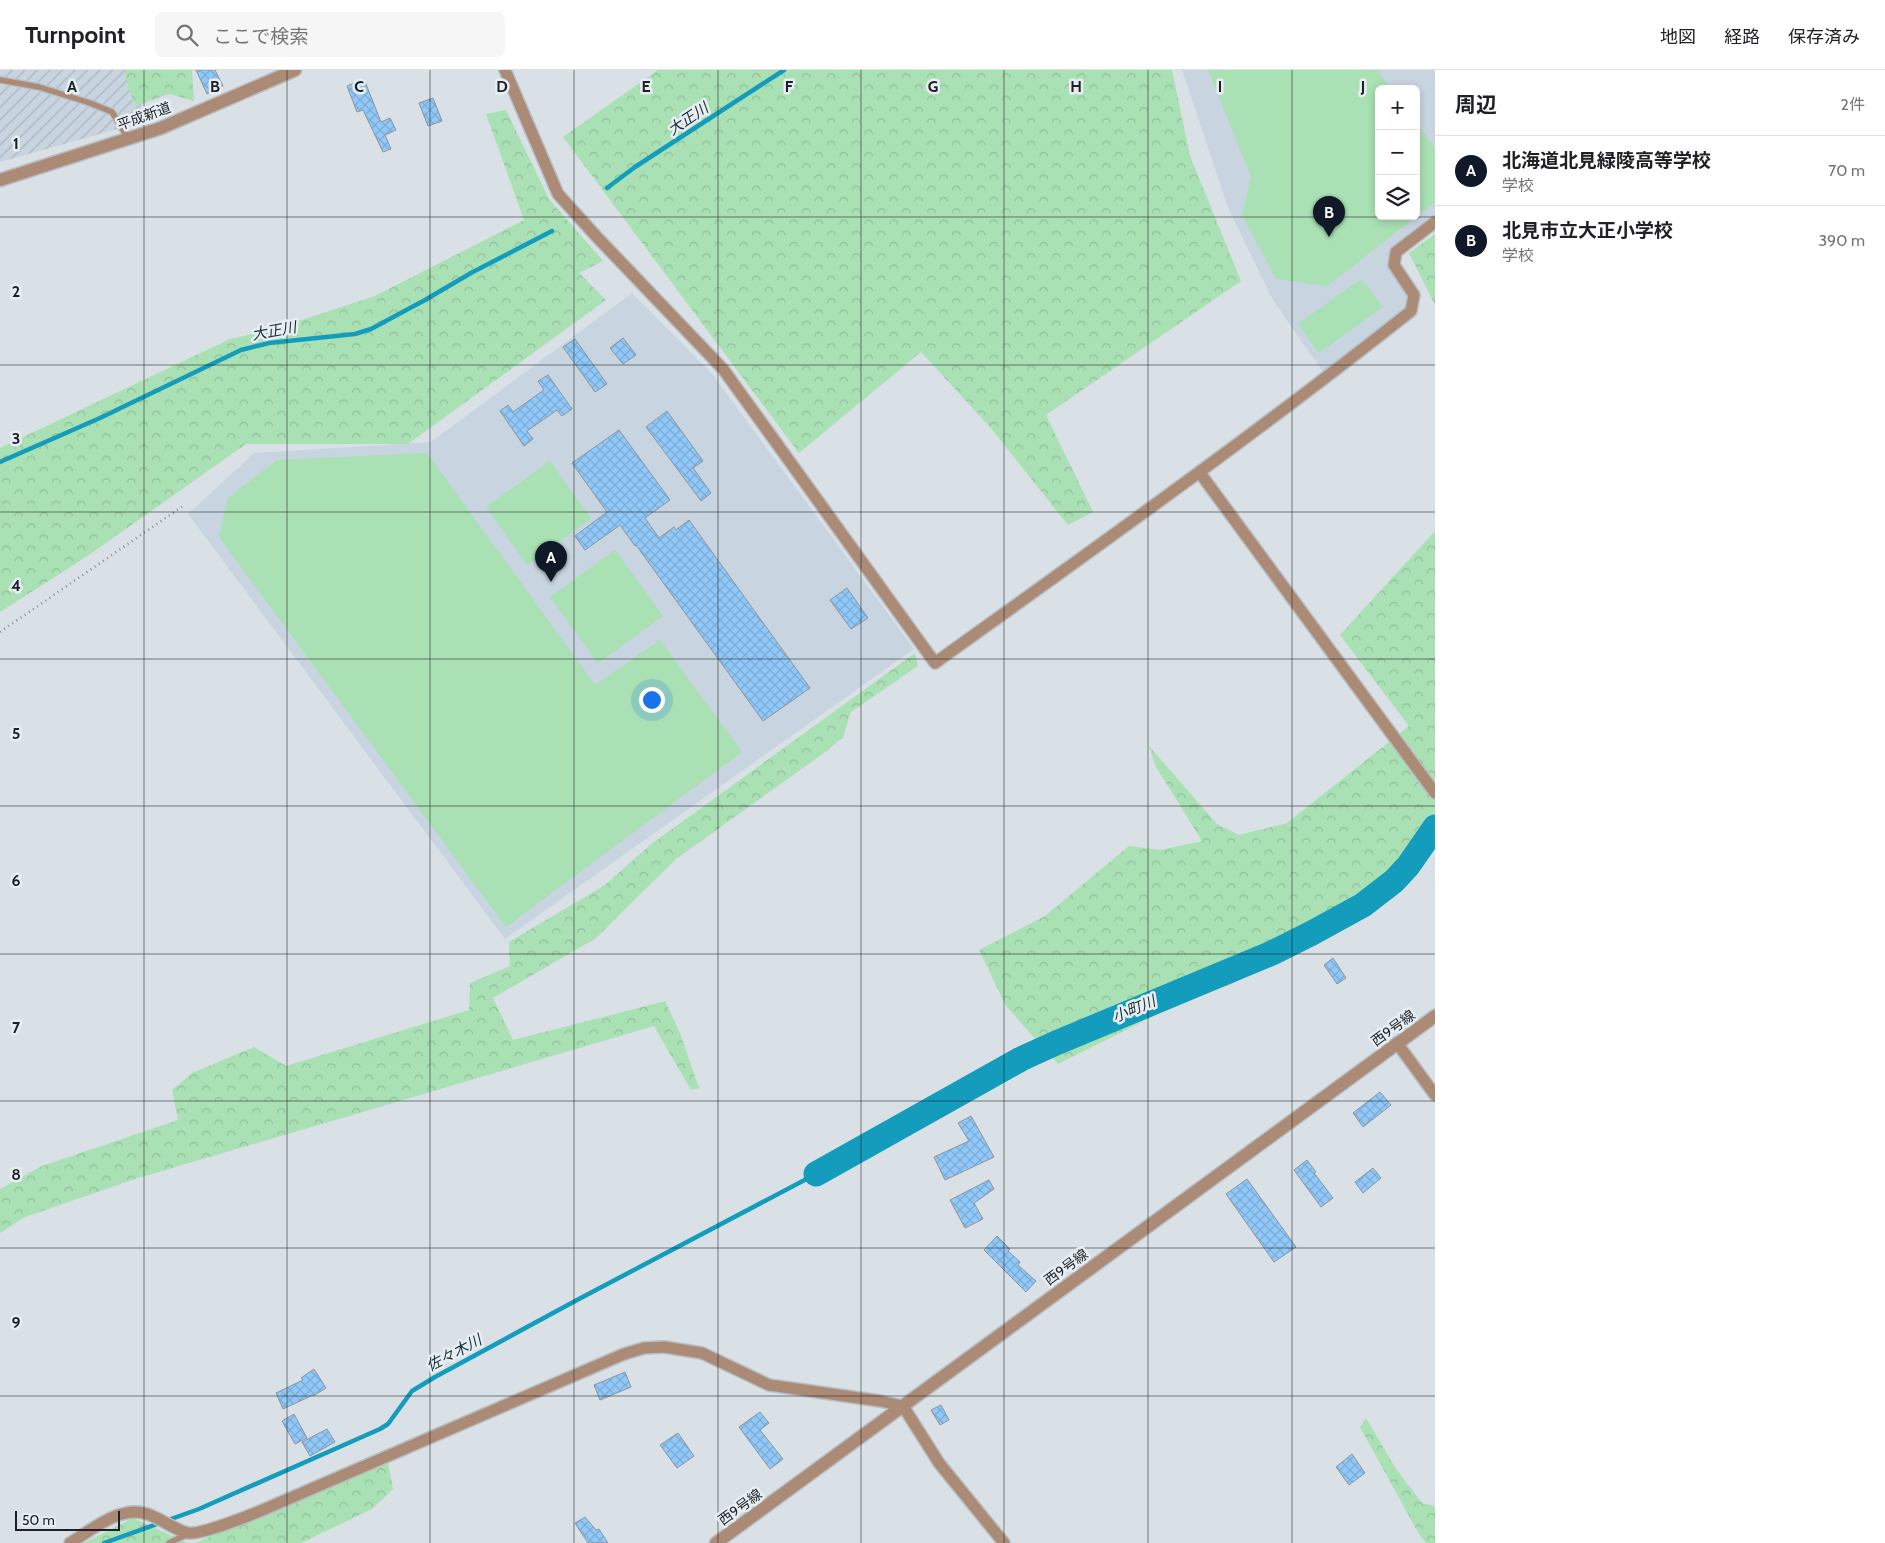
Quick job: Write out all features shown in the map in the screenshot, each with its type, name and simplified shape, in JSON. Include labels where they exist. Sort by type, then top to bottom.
[{"type":"street","name":"平成新道","points":[[0,180],[161,128],[276,74],[295,70]]},
{"type":"street","points":[[505,70],[558,194],[723,369],[935,663],[1200,473],[1327,378],[1411,311],[1414,295],[1394,264],[1396,252],[1435,222]]},
{"type":"street","points":[[1200,473],[1435,793]]},
{"type":"street","name":"西9号線","points":[[716,1543],[1435,1016]]},
{"type":"street","points":[[1397,1043],[1435,1095]]},
{"type":"street","points":[[70,1543],[126,1512],[142,1512],[190,1533],[219,1526],[266,1509],[624,1354],[644,1348],[664,1347],[702,1353],[769,1385],[903,1406],[939,1463],[1004,1543]]},
{"type":"lane","points":[[0,80],[39,87],[112,112],[128,138]]},
{"type":"lane","points":[[169,1543],[190,1533]]},
{"type":"path","points":[[0,632],[183,506]]},
{"type":"shaded area","points":[[0,70],[138,70],[143,122],[0,162]]},
{"type":"shaded area","points":[[1182,70],[1435,70],[1435,222],[1396,252],[1394,264],[1414,295],[1411,311],[1327,378],[1273,300],[1228,208]]},
{"type":"shaded area","points":[[632,293],[713,375],[914,649],[505,939],[188,514],[254,453],[431,442]]},
{"type":"green space","points":[[125,70],[192,70],[194,101],[169,94],[136,106],[128,88]]},
{"type":"green space","points":[[658,70],[1172,70],[1190,156],[1241,281],[1046,415],[1093,512],[1068,525],[990,427],[921,352],[799,453],[563,137]]},
{"type":"green space","points":[[1208,70],[1377,70],[1388,85],[1375,85],[1375,220],[1412,220],[1327,286],[1276,279],[1242,215],[1251,176]]},
{"type":"green space","points":[[506,110],[549,199],[603,261],[579,273],[606,300],[408,444],[246,444],[89,555],[0,612],[0,448],[230,339],[268,331],[375,296],[524,220],[486,114]]},
{"type":"green space","points":[[1420,128],[1435,148],[1435,202],[1420,214]]},
{"type":"green space","points":[[1435,234],[1435,305],[1409,253]]},
{"type":"green space","points":[[1361,279],[1383,307],[1319,353],[1298,324]]},
{"type":"green space","points":[[427,453],[595,685],[660,640],[742,752],[506,927],[219,537],[228,498],[277,460]]},
{"type":"green space","points":[[550,461],[591,519],[527,565],[486,507]]},
{"type":"green space","points":[[1435,531],[1435,847],[1397,892],[1230,985],[1200,993],[1058,1064],[1006,1006],[979,950],[1045,916],[1129,846],[1161,850],[1202,841],[1155,765],[1149,746],[1217,824],[1239,835],[1287,823],[1409,726],[1340,635]]},
{"type":"green space","points":[[615,550],[663,616],[598,663],[550,597]]},
{"type":"green space","points":[[915,653],[918,666],[851,712],[843,737],[828,750],[676,859],[596,938],[493,998],[513,1040],[665,1001],[680,1033],[699,1088],[691,1090],[654,1026],[135,1179],[25,1217],[0,1233],[0,1189],[42,1166],[178,1120],[172,1090],[192,1073],[254,1047],[286,1066],[469,1010],[470,983],[510,966],[509,942],[605,885],[650,845]]},
{"type":"green space","points":[[1366,1418],[1396,1469],[1422,1503],[1435,1506],[1435,1543],[1426,1543],[1419,1534],[1360,1427]]},
{"type":"green space","points":[[387,1456],[393,1489],[372,1509],[301,1543],[196,1543]]},
{"type":"green space","points":[[133,1518],[188,1543],[84,1543]]},
{"type":"building","points":[[196,70],[215,70],[223,86],[207,94]]},
{"type":"building","points":[[364,79],[381,122],[390,118],[396,130],[385,135],[391,149],[383,152],[363,110],[357,112],[347,86]]},
{"type":"building","points":[[433,98],[442,121],[428,126],[419,103]]},
{"type":"building","points":[[623,338],[636,355],[623,364],[610,348]]},
{"type":"building","points":[[575,339],[607,384],[595,392],[563,347]]},
{"type":"building","points":[[548,375],[572,409],[562,416],[557,410],[527,431],[533,439],[524,446],[500,411],[508,405],[513,412],[544,390],[538,381]]},
{"type":"building","points":[[667,411],[703,461],[693,468],[711,493],[701,501],[646,427]]},
{"type":"building","points":[[619,430],[670,500],[645,518],[659,538],[674,527],[676,530],[689,520],[810,688],[763,721],[620,525],[585,550],[575,536],[607,512],[572,463]]},
{"type":"building","points":[[847,588],[868,618],[851,629],[830,600]]},
{"type":"building","points":[[1333,958],[1346,978],[1337,984],[1324,965]]},
{"type":"building","points":[[1380,1092],[1391,1105],[1363,1127],[1353,1113]]},
{"type":"building","points":[[971,1116],[994,1157],[945,1180],[934,1157],[969,1141],[958,1123]]},
{"type":"building","points":[[1307,1160],[1316,1172],[1314,1173],[1333,1198],[1321,1207],[1294,1170]]},
{"type":"building","points":[[1373,1168],[1381,1178],[1363,1193],[1355,1182]]},
{"type":"building","points":[[1247,1179],[1296,1247],[1274,1262],[1226,1194]]},
{"type":"building","points":[[989,1180],[994,1189],[974,1203],[983,1219],[965,1228],[950,1200]]},
{"type":"building","points":[[997,1236],[1010,1249],[1008,1251],[1020,1262],[1018,1265],[1036,1281],[1026,1292],[984,1250]]},
{"type":"building","points":[[314,1369],[326,1388],[283,1409],[276,1393],[303,1380],[301,1378]]},
{"type":"building","points":[[625,1372],[631,1387],[600,1400],[594,1385]]},
{"type":"building","points":[[941,1405],[949,1420],[940,1425],[931,1410]]},
{"type":"building","points":[[760,1412],[769,1423],[760,1430],[783,1459],[770,1469],[739,1427]]},
{"type":"building","points":[[294,1414],[307,1438],[295,1444],[282,1421]]},
{"type":"building","points":[[327,1429],[335,1442],[310,1456],[302,1442]]},
{"type":"building","points":[[678,1433],[694,1456],[677,1468],[660,1445]]},
{"type":"building","points":[[1352,1454],[1365,1473],[1349,1485],[1336,1467]]},
{"type":"building","points":[[585,1517],[596,1530],[599,1529],[608,1543],[588,1543],[575,1523]]},
{"type":"waterway","name":"大正川","points":[[607,188],[635,167],[784,70]]},
{"type":"waterway","name":"大正川","points":[[0,462],[100,418],[241,350],[269,343],[355,334],[371,329],[471,273],[552,231]]},
{"type":"waterway","name":"小町川","points":[[816,1174],[1021,1059],[1272,953],[1363,905],[1394,881],[1408,866],[1435,827]]},
{"type":"waterway","name":"佐々木川","points":[[104,1543],[199,1509],[380,1429],[388,1424],[412,1391],[435,1377],[816,1174]]},
{"type":"place","name":"北見市立大正小学校","points":[[1329,237]]},
{"type":"place","name":"北海道北見緑陵高等学校","points":[[551,582]]}]
